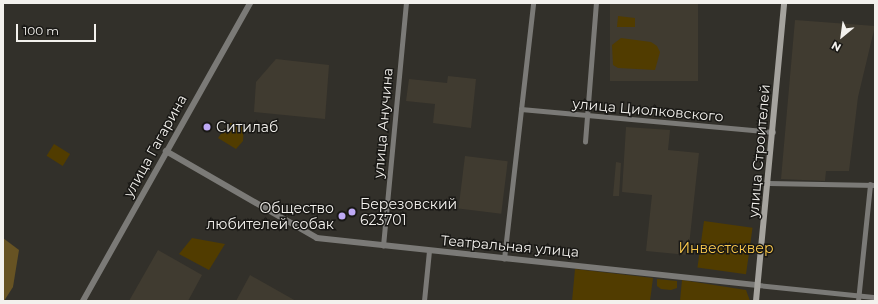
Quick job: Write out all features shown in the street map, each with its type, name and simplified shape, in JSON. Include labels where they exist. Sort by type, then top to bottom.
[{"type":"main road","name":"улица Строителей","points":[[756,301],[769,183],[784,3]]},
{"type":"street","name":"улица Гагарина","points":[[83,301],[250,3]]},
{"type":"street","name":"улица Анучина","points":[[383,246],[406,3]]},
{"type":"street","points":[[504,258],[533,3]]},
{"type":"street","points":[[586,142],[596,3]]},
{"type":"street","name":"улица Циолковского","points":[[521,109],[773,132]]},
{"type":"street","name":"Театральная улица","points":[[166,151],[317,238],[875,297]]},
{"type":"street","points":[[769,183],[872,185],[858,301]]},
{"type":"street","points":[[424,301],[429,250]]},
{"type":"shaded area","points":[[610,3],[698,3],[698,81],[610,81]]},
{"type":"shaded area","points":[[795,20],[875,26],[858,97],[849,171],[826,171],[825,181],[781,179]]},
{"type":"shaded area","points":[[276,59],[329,65],[325,119],[254,112],[256,82]]},
{"type":"shaded area","points":[[448,76],[476,79],[471,128],[433,123],[435,104],[406,101],[409,79],[447,83]]},
{"type":"shaded area","points":[[626,127],[670,130],[668,150],[699,153],[688,255],[646,251],[652,195],[622,192]]},
{"type":"shaded area","points":[[465,156],[508,161],[501,214],[459,209]]},
{"type":"shaded area","points":[[616,162],[621,163],[619,196],[613,196]]},
{"type":"shaded area","points":[[3,238],[19,250],[13,287],[4,301]]},
{"type":"shaded area","points":[[158,250],[202,275],[188,301],[129,301]]},
{"type":"shaded area","points":[[250,275],[296,301],[236,301]]},
{"type":"green space","points":[[618,16],[635,18],[635,27],[617,27]]},
{"type":"green space","points":[[621,38],[651,42],[657,46],[660,52],[655,70],[618,68],[613,65],[612,45]]},
{"type":"green space","points":[[229,123],[244,123],[243,141],[236,149],[218,138]]},
{"type":"green space","points":[[54,144],[70,154],[63,166],[47,156]]},
{"type":"green space","name":"Инвестсквер","points":[[704,221],[753,228],[746,274],[697,268]]},
{"type":"green space","points":[[192,238],[225,244],[209,270],[179,254]]},
{"type":"green space","points":[[575,269],[653,278],[650,301],[572,301]]},
{"type":"green space","points":[[657,279],[677,281],[677,288],[671,290],[661,289],[657,286]]},
{"type":"green space","points":[[682,280],[746,290],[750,301],[680,301]]},
{"type":"place","name":"Ситилаб","points":[[207,127]]},
{"type":"place","name":"Березовский 623701","points":[[352,212]]},
{"type":"place","name":"Общество любителей собак","points":[[342,216]]}]
